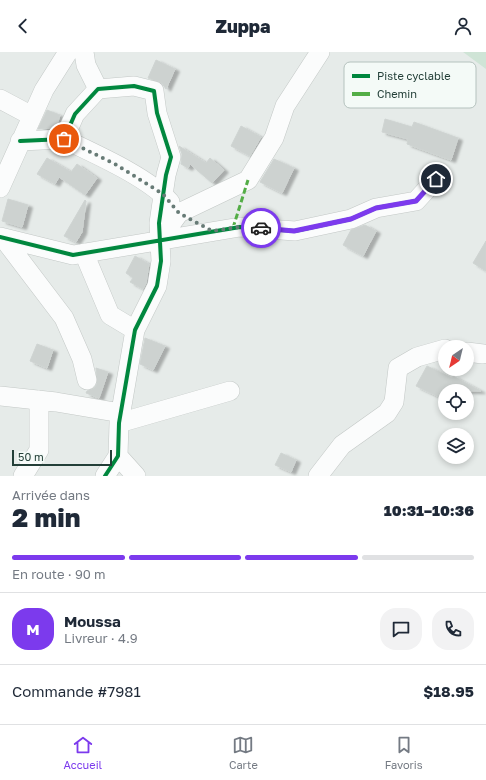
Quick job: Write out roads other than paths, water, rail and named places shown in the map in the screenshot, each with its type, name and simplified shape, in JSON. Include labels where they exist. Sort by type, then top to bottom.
[{"type":"street","points":[[0,188],[56,61],[68,52]]},
{"type":"street","points":[[84,52],[86,65],[98,89]]},
{"type":"street","points":[[160,239],[179,213],[248,180],[274,138],[285,106],[320,52]]},
{"type":"street","points":[[64,139],[75,114],[98,89],[134,86],[154,92],[158,113],[171,156],[163,194],[160,223],[161,261],[157,286],[135,330],[120,418],[118,456],[105,476]]},
{"type":"street","points":[[1,99],[32,116]]},
{"type":"street","points":[[20,140],[64,139],[115,164],[163,194],[179,213],[212,231]]},
{"type":"street","points":[[2,238],[73,255],[160,239],[240,227],[294,231],[351,219],[376,208],[416,201],[436,179]]},
{"type":"street","points":[[2,238],[64,318],[82,358],[87,380]]},
{"type":"street","points":[[84,253],[110,315],[135,330]]},
{"type":"street","points":[[318,476],[342,445],[387,413],[394,402],[398,368],[417,357],[438,352]]},
{"type":"street","points":[[0,396],[39,400],[120,418],[230,391]]},
{"type":"street","points":[[23,476],[39,450],[39,400]]},
{"type":"street","points":[[118,456],[136,476]]}]
